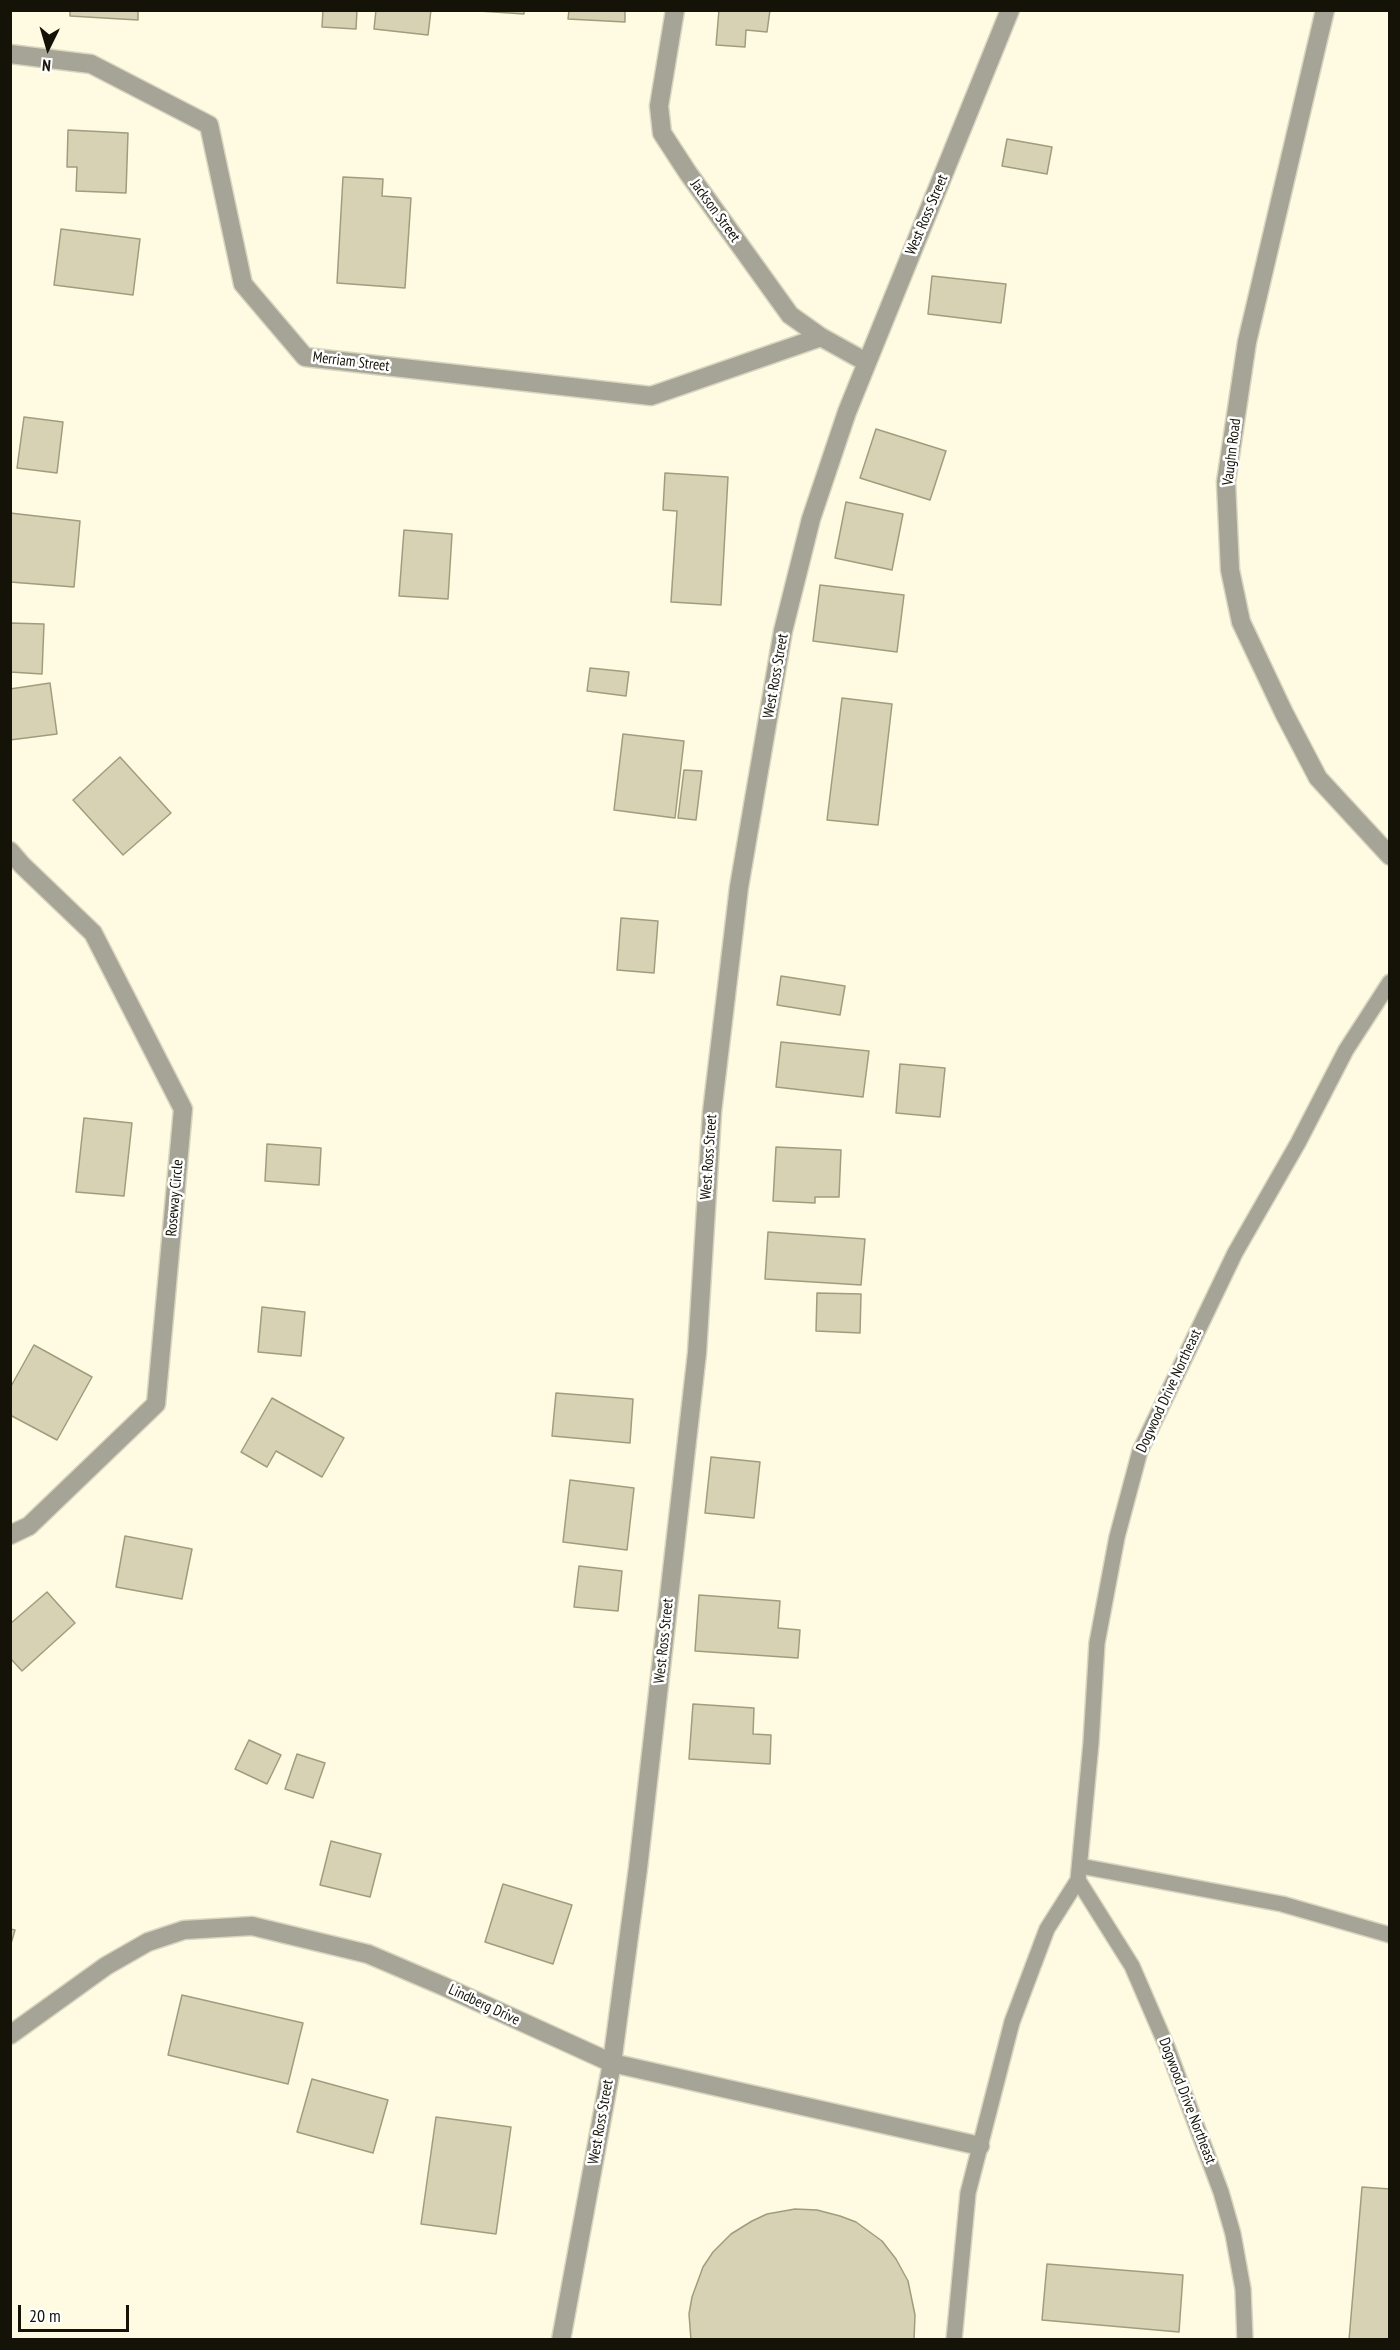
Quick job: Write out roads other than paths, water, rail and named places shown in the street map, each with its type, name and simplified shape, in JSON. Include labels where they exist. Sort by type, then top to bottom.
[{"type":"street","name":"Jackson Street","points":[[675,10],[659,106],[663,133],[688,173],[790,315],[821,337],[866,362]]},
{"type":"street","name":"West Ross Street","points":[[561,2340],[612,2063],[638,1868],[697,1353],[712,1112],[740,887],[783,631],[811,519],[866,362],[1010,10]]},
{"type":"street","name":"Vaughn Road","points":[[1325,10],[1248,342],[1226,482],[1230,570],[1241,622],[1318,778],[1389,856]]},
{"type":"street","name":"Merriam Street","points":[[10,54],[91,64],[209,125],[243,284],[305,357],[651,396],[821,337]]},
{"type":"street","name":"Roseway Circle","points":[[10,851],[22,866],[93,933],[183,1109],[156,1404],[29,1526],[10,1536]]},
{"type":"street","name":"Lindberg Drive","points":[[10,2035],[106,1966],[148,1942],[184,1929],[252,1926],[368,1954],[612,2063],[980,2146]]},
{"type":"lane","name":"Dogwood Drive Northeast","points":[[954,2340],[957,2284],[968,2193],[1012,2022],[1047,1929],[1079,1873],[1091,1743],[1096,1643],[1117,1538],[1140,1451],[1235,1253],[1298,1143],[1346,1050],[1389,982]]},
{"type":"lane","name":"Dogwood Drive Northeast","points":[[1079,1873],[1132,1966],[1167,2047],[1221,2192],[1233,2234],[1243,2289],[1245,2340]]},
{"type":"lane","points":[[1079,1873],[1282,1904],[1389,1935]]}]
